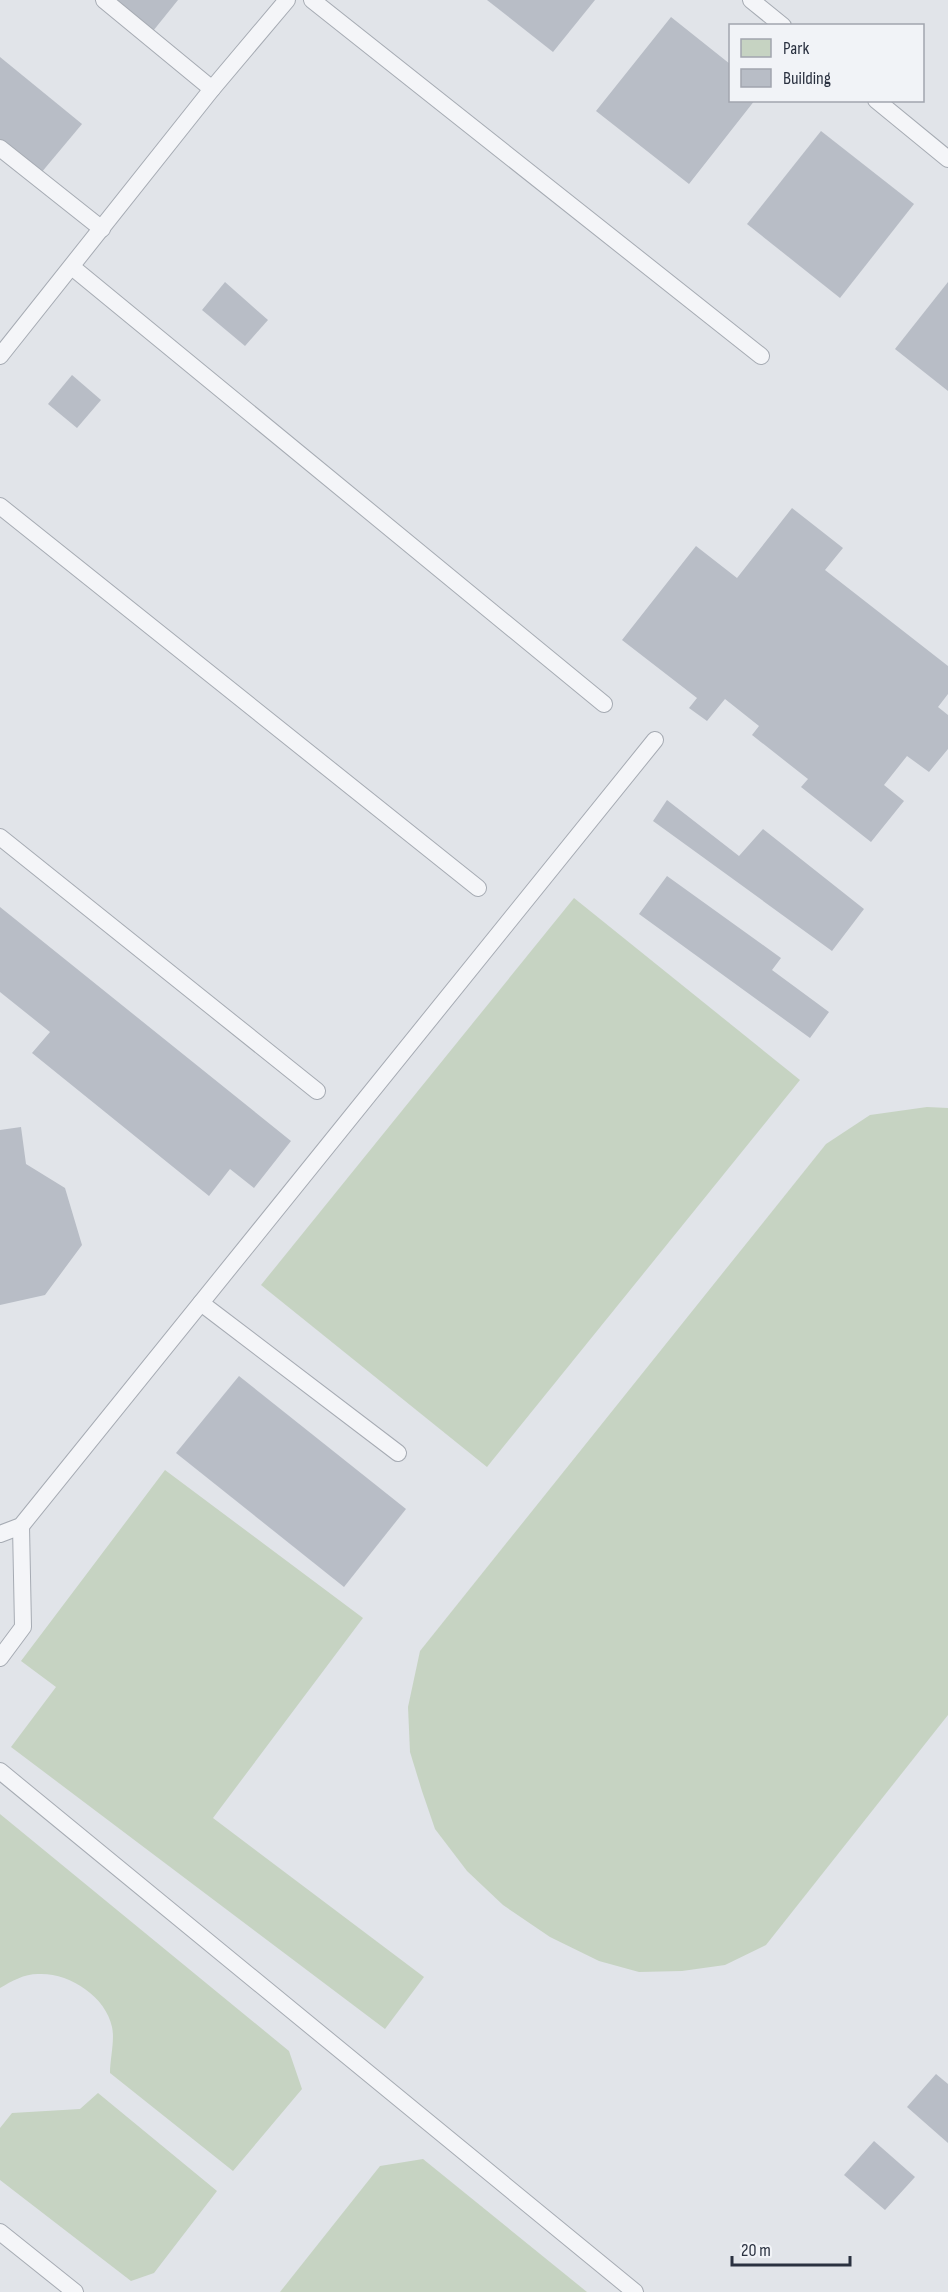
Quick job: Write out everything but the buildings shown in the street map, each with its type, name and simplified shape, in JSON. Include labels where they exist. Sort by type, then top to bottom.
[{"type":"lane","points":[[104,0],[212,89]]},
{"type":"lane","points":[[0,356],[212,89],[287,0]]},
{"type":"lane","points":[[312,0],[760,356]]},
{"type":"lane","points":[[751,0],[781,24]]},
{"type":"lane","points":[[878,102],[948,159]]},
{"type":"lane","points":[[0,148],[102,229]]},
{"type":"lane","points":[[72,267],[604,704]]},
{"type":"lane","points":[[0,506],[478,888]]},
{"type":"lane","points":[[0,1534],[21,1526],[655,740]]},
{"type":"lane","points":[[0,837],[317,1091]]},
{"type":"lane","points":[[201,1303],[398,1454]]},
{"type":"lane","points":[[0,1658],[23,1627],[21,1526]]},
{"type":"lane","points":[[0,1772],[635,2292]]},
{"type":"lane","points":[[0,2232],[75,2292]]},
{"type":"green space","points":[[574,898],[800,1080],[487,1467],[261,1285]]},
{"type":"green space","points":[[927,1107],[948,1108],[948,1715],[766,1945],[725,1965],[682,1971],[639,1972],[599,1961],[550,1937],[503,1905],[467,1871],[435,1829],[410,1752],[408,1707],[420,1651],[826,1144],[870,1115]]},
{"type":"green space","points":[[165,1470],[363,1618],[213,1818],[424,1977],[385,2029],[11,1747],[56,1687],[21,1661]]},
{"type":"green space","points":[[0,1814],[289,2051],[302,2089],[233,2171],[110,2073],[112,2027],[102,2005],[84,1988],[61,1977],[50,1974],[33,1974],[14,1980],[0,1988]]},
{"type":"green space","points":[[98,2093],[217,2191],[154,2273],[131,2281],[0,2180],[0,2128],[12,2113],[80,2109]]},
{"type":"green space","points":[[423,2159],[587,2292],[280,2292],[380,2166]]}]
